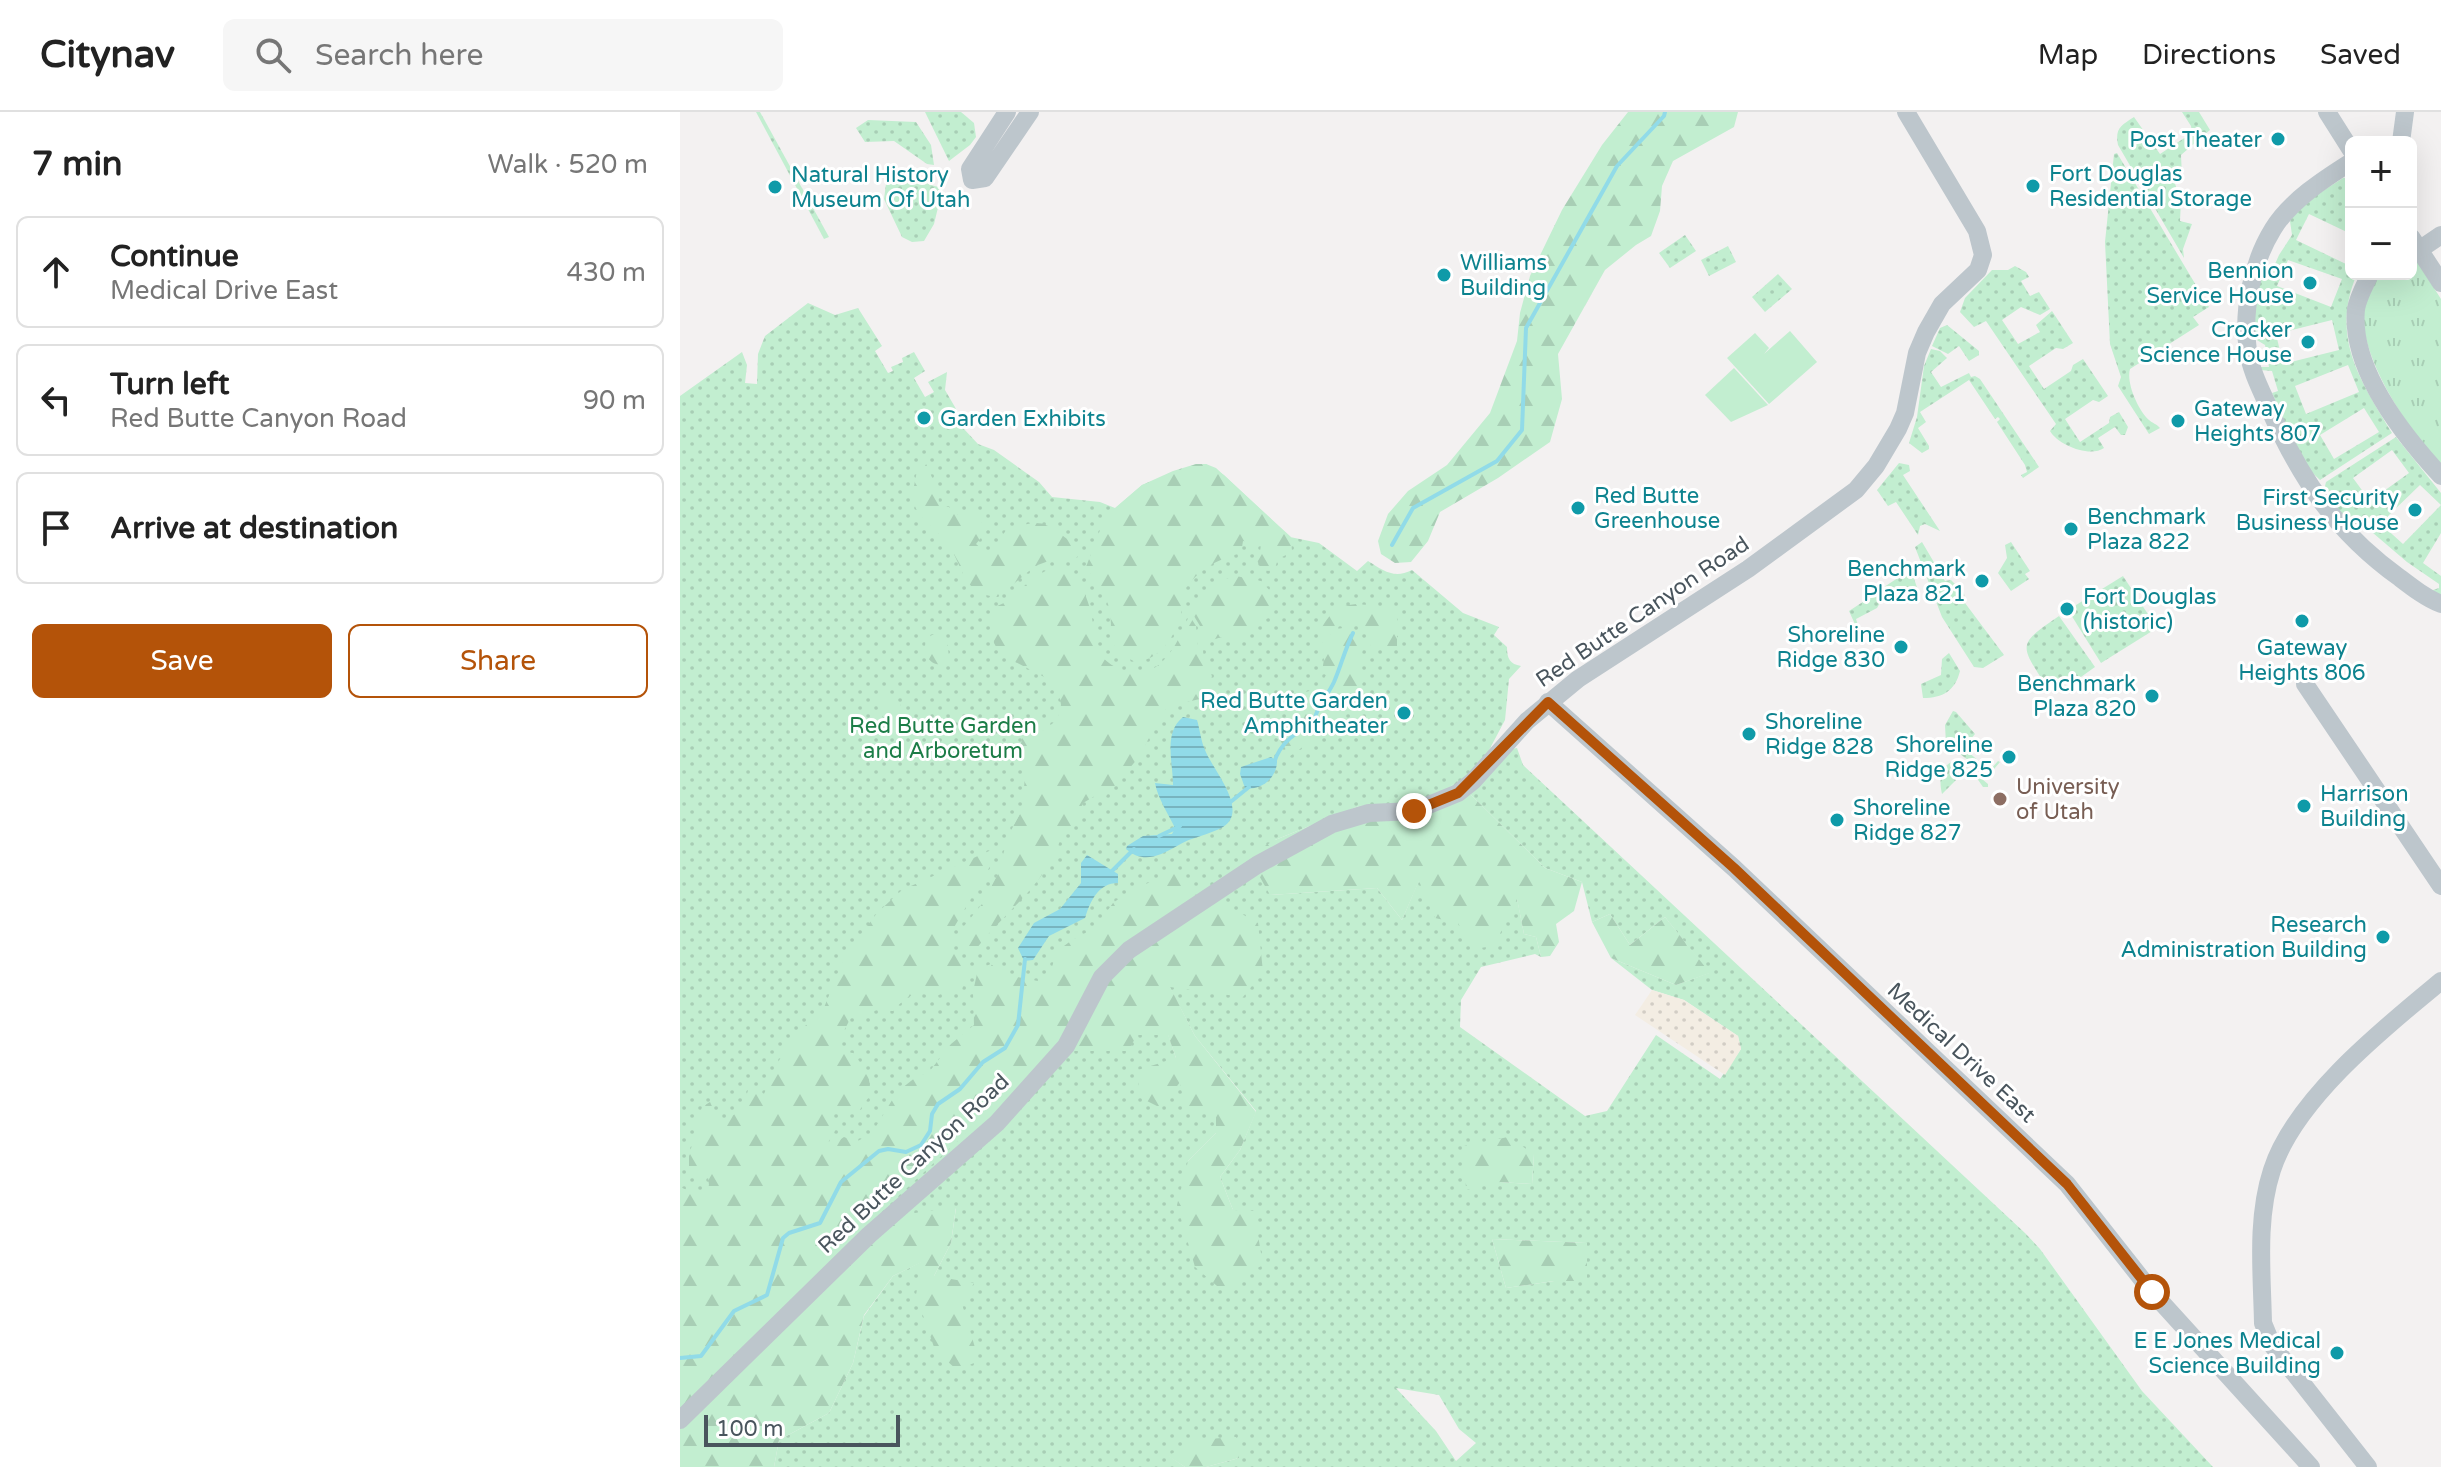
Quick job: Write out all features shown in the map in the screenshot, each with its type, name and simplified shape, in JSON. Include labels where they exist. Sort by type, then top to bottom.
[{"type":"street","points":[[1007,112],[970,169],[972,180],[985,178],[1030,112]]},
{"type":"street","name":"Red Butte Canyon Road","points":[[680,1420],[869,1235],[997,1123],[1066,1046],[1102,977],[1114,962],[1257,865],[1332,824],[1369,813],[1414,811],[1458,793],[1548,702],[1578,679],[1748,569],[1856,490],[1876,466],[1898,429],[1905,413],[1917,353],[1926,332],[1942,304],[1972,276],[1982,259],[1983,249],[1977,231],[1906,112]]},
{"type":"street","points":[[2327,112],[2345,140]]},
{"type":"street","points":[[2402,136],[2405,112]]},
{"type":"street","points":[[2345,166],[2288,209],[2273,229],[2252,279],[2248,302],[2248,351],[2255,376],[2283,440],[2320,502],[2366,552],[2441,604]]},
{"type":"street","points":[[2417,243],[2441,235]]},
{"type":"street","points":[[2417,247],[2441,283]]},
{"type":"street","points":[[2367,280],[2356,305],[2356,332],[2363,358],[2374,385],[2401,428],[2441,476]]},
{"type":"street","points":[[2305,684],[2440,884]]},
{"type":"street","name":"Medical Drive East","points":[[1548,702],[1734,868],[2067,1184],[2152,1292],[2311,1467]]},
{"type":"street","points":[[2368,1467],[2265,1333],[2263,1214],[2271,1173],[2281,1146],[2293,1127],[2371,1039],[2441,981]]},
{"type":"green space","points":[[756,112],[760,112],[829,237],[824,239]]},
{"type":"green space","points":[[925,112],[961,112],[974,123],[976,137],[949,161]]},
{"type":"green space","points":[[1628,112],[1738,112],[1734,127],[1673,161],[1662,186],[1660,211],[1651,236],[1605,270],[1558,354],[1562,399],[1550,442],[1498,478],[1440,512],[1428,541],[1411,562],[1395,563],[1381,554],[1378,541],[1388,514],[1408,491],[1447,465],[1490,413],[1517,341],[1520,313],[1530,276],[1562,210],[1602,145]]},
{"type":"green space","points":[[2182,112],[2199,112],[2210,130],[2181,155],[2182,176],[2174,181],[2181,200],[2180,221],[2192,224],[2183,249],[2184,258],[2117,140],[2120,128],[2134,117],[2160,154],[2192,133]]},
{"type":"green space","points":[[868,120],[916,122],[931,145],[934,165],[927,164],[894,141],[865,142],[856,128]]},
{"type":"green space","points":[[2117,153],[2209,307],[2193,317],[2199,325],[2130,369],[2131,389],[2137,403],[2145,416],[2160,428],[2149,434],[2118,386],[2121,377],[2110,344],[2105,242],[2114,154]]},
{"type":"green space","points":[[899,173],[943,187],[934,224],[924,241],[912,242],[902,237],[884,199],[886,184]]},
{"type":"green space","points":[[2345,178],[2345,231],[2309,214],[2296,240],[2345,264],[2345,280],[2355,280],[2347,318],[2352,357],[2369,395],[2392,433],[2320,480],[2302,463],[2272,393],[2278,391],[2272,371],[2260,370],[2260,367],[2269,367],[2265,345],[2252,337],[2253,311],[2261,275],[2268,280],[2292,235],[2290,221],[2298,207]],"holes":[[[2288,260],[2342,279],[2331,307],[2277,286]],[[2332,320],[2339,350],[2283,364],[2276,334]],[[2348,365],[2359,392],[2306,414],[2295,386]],[[2364,408],[2379,432],[2334,459],[2320,435]]]},
{"type":"green space","points":[[1685,235],[1696,251],[1670,268],[1659,253]]},
{"type":"green space","points":[[1728,246],[1736,262],[1709,276],[1701,260]]},
{"type":"green space","points":[[2417,261],[2441,299],[2441,467],[2414,433],[2377,370],[2364,327],[2364,303],[2376,280],[2417,280]]},
{"type":"green space","points":[[2015,266],[2029,277],[2021,281],[2030,296],[2039,292],[2050,309],[2040,315],[2021,307],[2002,320],[2018,344],[2040,332],[2036,325],[2052,311],[2073,343],[2063,349],[2056,348],[2029,366],[2044,389],[2083,359],[2108,396],[2099,402],[2093,400],[2065,419],[2080,442],[2109,423],[2110,417],[2119,412],[2128,427],[2125,435],[2121,435],[2115,427],[2098,438],[2104,448],[2098,451],[2083,451],[2054,436],[2050,431],[2056,424],[1986,321],[1974,327],[1960,312],[1965,298],[1992,270],[2008,270]]},
{"type":"green space","points":[[1778,274],[1792,289],[1765,312],[1752,297]]},
{"type":"green space","name":"Red Butte Garden and Arboretum","points":[[808,303],[835,315],[858,308],[882,346],[875,351],[888,373],[893,371],[891,367],[903,362],[902,358],[914,352],[925,371],[914,378],[925,397],[934,392],[928,382],[947,372],[945,390],[966,426],[963,428],[978,444],[994,450],[1039,482],[1052,497],[1100,502],[1115,508],[1142,485],[1173,471],[1206,464],[1224,475],[1290,537],[1319,543],[1357,571],[1368,561],[1394,574],[1412,570],[1463,613],[1499,627],[1494,635],[1507,647],[1510,660],[1521,666],[1509,679],[1505,720],[1487,754],[1517,748],[1523,765],[2025,1233],[2040,1249],[2142,1391],[2213,1467],[1206,1467],[1239,1458],[1169,1456],[1185,1467],[774,1467],[779,1440],[829,1413],[853,1363],[864,1316],[893,1276],[923,1261],[934,1276],[951,1243],[956,1208],[680,1402],[680,396],[742,352],[747,365],[745,383],[757,384],[758,354],[765,336]],"holes":[[[1457,781],[1545,868],[1582,882],[1592,922],[1610,914],[1630,945],[1665,917],[1709,973],[1676,985],[1611,958],[1652,990],[1684,1000],[1738,1036],[1741,1049],[1720,1079],[1656,1035],[1607,1111],[1585,1116],[1460,1027],[1461,1000],[1481,967],[1535,954],[1541,957],[1536,937],[1524,934],[1517,898],[1419,880],[1402,920],[1377,888],[1270,895],[1275,840],[1359,806],[1412,804],[1441,795]],[[1169,986],[1195,1036],[1256,1111],[1240,1150],[1220,1177],[1233,1210],[1188,1161],[1216,1133],[1216,1112],[1180,1081],[1168,1034],[1137,1035]],[[1534,1154],[1532,1184],[1500,1182]],[[1492,1239],[1586,1243],[1587,1281],[1554,1281],[1506,1288]],[[1396,1388],[1439,1395],[1459,1429],[1476,1443],[1456,1461],[1436,1431]]]},
{"type":"green space","points":[[1947,325],[1979,351],[1979,355],[1969,361],[1959,346],[1948,354],[1932,346],[1940,328]]},
{"type":"green space","points":[[1790,331],[1817,362],[1769,404],[1727,358],[1755,333],[1769,348],[1764,354]]},
{"type":"green space","points":[[1931,349],[1940,351],[1947,358],[1931,372],[1941,387],[1969,373],[1971,377],[1980,379],[2039,467],[2023,478],[2021,475],[2027,472],[2025,465],[1997,422],[2000,419],[1995,419],[1969,380],[1920,412],[1926,422],[1918,428],[1929,449],[1922,453],[1909,443],[1917,417],[1924,366]]},
{"type":"green space","points":[[1734,368],[1768,405],[1731,422],[1705,395]]},
{"type":"green space","points":[[2396,437],[2441,493],[2441,505],[2441,533],[2423,563],[2441,576],[2441,598],[2430,591],[2439,588],[2439,584],[2407,562],[2359,521],[2347,525],[2323,494],[2326,482]],"holes":[[[2392,450],[2409,473],[2370,501],[2353,478]],[[2420,485],[2441,505],[2403,544],[2382,525]]]},
{"type":"green space","points":[[923,457],[938,491],[939,504],[949,507],[959,516],[973,510],[987,530],[976,544],[990,556],[1006,530],[1035,523],[1054,529],[1082,552],[1075,559],[1054,559],[1035,566],[998,597],[977,591],[965,578],[946,542],[917,510],[913,493]]},
{"type":"green space","points":[[1899,463],[1909,465],[1910,471],[1903,475],[1940,531],[1925,524],[1920,526],[1918,535],[1896,502],[1888,506],[1877,490]]},
{"type":"green space","points":[[1196,464],[1216,468],[1291,537],[1292,552],[1278,559],[1275,568],[1268,571],[1260,566],[1255,557],[1260,552],[1261,544],[1243,541],[1241,553],[1208,567],[1189,584],[1183,592],[1182,609],[1172,636],[1155,655],[1137,663],[1119,653],[1110,638],[1111,616],[1107,600],[1086,567],[1105,517],[1142,485]]},
{"type":"green space","points":[[1922,542],[1945,581],[1951,580],[1964,593],[1965,603],[2004,655],[1983,668],[1974,667],[1942,617],[1915,547]]},
{"type":"green space","points":[[2011,542],[2030,571],[2025,574],[2029,579],[2011,591],[1998,573],[2007,558],[2005,545]]},
{"type":"green space","points":[[1063,566],[1084,591],[1097,647],[1108,662],[1137,673],[1157,666],[1165,659],[1179,639],[1188,618],[1191,618],[1196,626],[1198,646],[1203,650],[1204,663],[1212,676],[1204,698],[1163,711],[1139,757],[1106,796],[1100,793],[1083,803],[1072,827],[1062,833],[1047,868],[972,955],[964,953],[959,942],[960,931],[982,904],[998,874],[1008,836],[1022,810],[1026,765],[1019,750],[1024,733],[1044,730],[1057,720],[1061,705],[1059,692],[1046,678],[1000,654],[994,643],[990,615],[993,608],[1006,602],[1032,579],[1052,567]]},
{"type":"green space","points":[[1912,573],[1919,593],[1894,602],[1885,599],[1884,587],[1904,574]]},
{"type":"green space","points":[[1236,576],[1261,581],[1272,593],[1272,612],[1241,643],[1226,637],[1203,644],[1200,626],[1191,611],[1209,588]]},
{"type":"green space","points":[[2123,576],[2157,628],[2101,663],[2068,610]]},
{"type":"green space","points":[[1878,592],[1881,601],[1877,608],[1856,619],[1864,644],[1849,611]]},
{"type":"green space","points":[[1356,604],[1381,606],[1392,611],[1399,624],[1397,648],[1388,652],[1371,647],[1365,632],[1355,622],[1340,622],[1323,634],[1320,631],[1334,612]]},
{"type":"green space","points":[[2059,616],[2095,667],[2072,682],[2045,684],[2030,660],[2027,646],[2036,633]]},
{"type":"green space","points":[[1353,628],[1365,640],[1360,661],[1365,680],[1321,734],[1290,756],[1277,731],[1294,712],[1301,693],[1316,687],[1326,675],[1322,672],[1324,659],[1319,646],[1336,629]]},
{"type":"green space","points":[[939,635],[947,641],[949,657],[943,664],[930,661],[926,653],[926,639]]},
{"type":"green space","points":[[1949,653],[1960,671],[1955,684],[1942,695],[1923,698],[1921,684],[1941,675],[1942,659]]},
{"type":"green space","points":[[883,693],[900,704],[903,711],[894,722],[898,727],[893,732],[888,729],[889,719],[883,717],[878,709],[877,700]]},
{"type":"green space","points":[[1953,711],[1975,734],[1963,748],[1990,770],[2000,762],[1989,775],[1946,744],[1945,725]]},
{"type":"green space","points":[[1955,761],[1969,768],[1962,766],[1958,771],[1965,776],[1970,769],[1988,787],[1983,787],[1974,774],[1957,779],[1942,794],[1943,770]]},
{"type":"green space","points":[[1457,781],[1545,868],[1582,882],[1574,911],[1556,924],[1559,942],[1550,956],[1541,957],[1536,937],[1524,934],[1517,899],[1494,946],[1473,949],[1458,923],[1435,918],[1419,881],[1402,920],[1377,888],[1270,895],[1248,856],[1275,840],[1359,806],[1412,804],[1441,795]]},
{"type":"green space","points":[[998,847],[992,863],[953,929],[953,949],[967,964],[968,972],[962,989],[956,987],[934,997],[916,994],[893,1011],[877,1010],[851,1017],[840,1039],[838,1051],[853,1053],[868,1073],[871,1094],[859,1111],[843,1116],[834,1111],[831,1122],[837,1127],[824,1150],[844,1137],[856,1142],[872,1133],[897,1092],[916,1077],[929,1072],[951,1044],[974,1025],[973,992],[978,969],[991,964],[1002,974],[1048,983],[1056,952],[1095,928],[1113,903],[1124,895],[1174,870],[1199,890],[1258,923],[1263,972],[1243,997],[1170,987],[1195,1036],[1256,1112],[1240,1150],[1220,1177],[1233,1210],[1254,1211],[1263,1265],[1240,1277],[1231,1298],[1195,1267],[1177,1205],[1188,1161],[1216,1133],[1216,1113],[1185,1109],[1180,1082],[1161,1108],[1139,1097],[1138,1070],[1176,1058],[1168,1035],[1137,1035],[1128,1051],[1049,1051],[1003,1099],[853,1238],[901,1215],[956,1207],[951,1243],[934,1276],[974,1283],[962,1304],[979,1361],[957,1370],[935,1350],[916,1295],[922,1262],[893,1276],[864,1315],[853,1363],[829,1413],[779,1440],[774,1467],[680,1467],[680,1187],[694,1193],[706,1192],[709,1185],[708,1177],[689,1173],[689,1156],[702,1107],[710,1102],[717,1117],[726,1119],[742,1110],[749,1087],[764,1094],[793,1039],[821,1015],[845,956],[877,913],[902,890]]},
{"type":"green space","points":[[1610,914],[1630,945],[1665,917],[1710,973],[1676,985],[1611,958],[1592,922]]},
{"type":"green space","points":[[1508,1137],[1534,1154],[1532,1184],[1500,1182],[1466,1190],[1464,1146]]},
{"type":"green space","points":[[1492,1239],[1587,1243],[1587,1281],[1554,1281],[1506,1288]]},
{"type":"green space","points":[[1236,1437],[1239,1458],[1206,1467],[1185,1467],[1168,1456],[1195,1440]]},
{"type":"sand","points":[[1652,990],[1684,1000],[1738,1036],[1741,1049],[1725,1075],[1635,1015]]},
{"type":"water","points":[[1183,717],[1197,720],[1202,743],[1231,800],[1233,810],[1230,820],[1218,830],[1188,840],[1164,853],[1151,857],[1132,854],[1126,849],[1127,846],[1143,836],[1172,834],[1175,828],[1155,783],[1173,785],[1171,739]]},
{"type":"water","points":[[1271,757],[1277,761],[1271,777],[1263,785],[1245,788],[1241,767]]},
{"type":"water","points":[[1087,855],[1118,874],[1118,883],[1100,890],[1085,918],[1049,936],[1033,960],[1024,961],[1018,948],[1034,923],[1060,909],[1081,883],[1081,863]]},
{"type":"waterway","points":[[1392,545],[1413,508],[1497,461],[1522,430],[1526,328],[1617,166],[1665,112]]},
{"type":"waterway","points":[[1274,763],[1285,743],[1314,722],[1353,633]]},
{"type":"waterway","points":[[1228,804],[1249,787]]},
{"type":"waterway","points":[[1159,836],[1180,826]]},
{"type":"waterway","points":[[1112,871],[1134,849]]},
{"type":"waterway","points":[[680,1358],[701,1356],[734,1311],[767,1295],[783,1238],[820,1223],[841,1182],[879,1151],[906,1152],[921,1145],[930,1131],[932,1114],[938,1104],[960,1089],[983,1062],[1005,1048],[1018,1025],[1025,959]]},
{"type":"place","name":"Post Theater","points":[[2278,139]]},
{"type":"place","name":"Fort Douglas Residential Storage","points":[[2033,186]]},
{"type":"place","name":"Natural History Museum Of Utah","points":[[775,187]]},
{"type":"place","name":"Williams Building","points":[[1444,275]]},
{"type":"place","name":"Bennion Service House","points":[[2310,283]]},
{"type":"place","name":"Crocker Science House","points":[[2308,342]]},
{"type":"place","name":"Garden Exhibits","points":[[924,418]]},
{"type":"place","name":"Gateway Heights 807","points":[[2178,421]]},
{"type":"place","name":"Red Butte Greenhouse","points":[[1578,508]]},
{"type":"place","name":"First Security Business House","points":[[2415,510]]},
{"type":"place","name":"Benchmark Plaza 822","points":[[2071,529]]},
{"type":"place","name":"Benchmark Plaza 821","points":[[1982,581]]},
{"type":"place","name":"Fort Douglas (historic)","points":[[2067,609]]},
{"type":"place","name":"Gateway Heights 806","points":[[2302,621]]},
{"type":"place","name":"Shoreline Ridge 830","points":[[1901,647]]},
{"type":"place","name":"Benchmark Plaza 820","points":[[2152,696]]},
{"type":"place","name":"Red Butte Garden Amphitheater","points":[[1404,713]]},
{"type":"place","name":"Shoreline Ridge 828","points":[[1749,734]]},
{"type":"place","name":"Shoreline Ridge 825","points":[[2009,757]]},
{"type":"place","name":"University of Utah","points":[[2000,799]]},
{"type":"place","name":"Harrison Building","points":[[2304,806]]},
{"type":"place","name":"Shoreline Ridge 827","points":[[1837,820]]},
{"type":"place","name":"Research Administration Building","points":[[2383,937]]},
{"type":"place","name":"E E Jones Medical Science Building","points":[[2337,1353]]},
{"type":"route","points":[[1414,811],[1443,801],[1473,781],[1496,753],[1548,702],[1734,868],[2067,1184],[2152,1292]]}]
